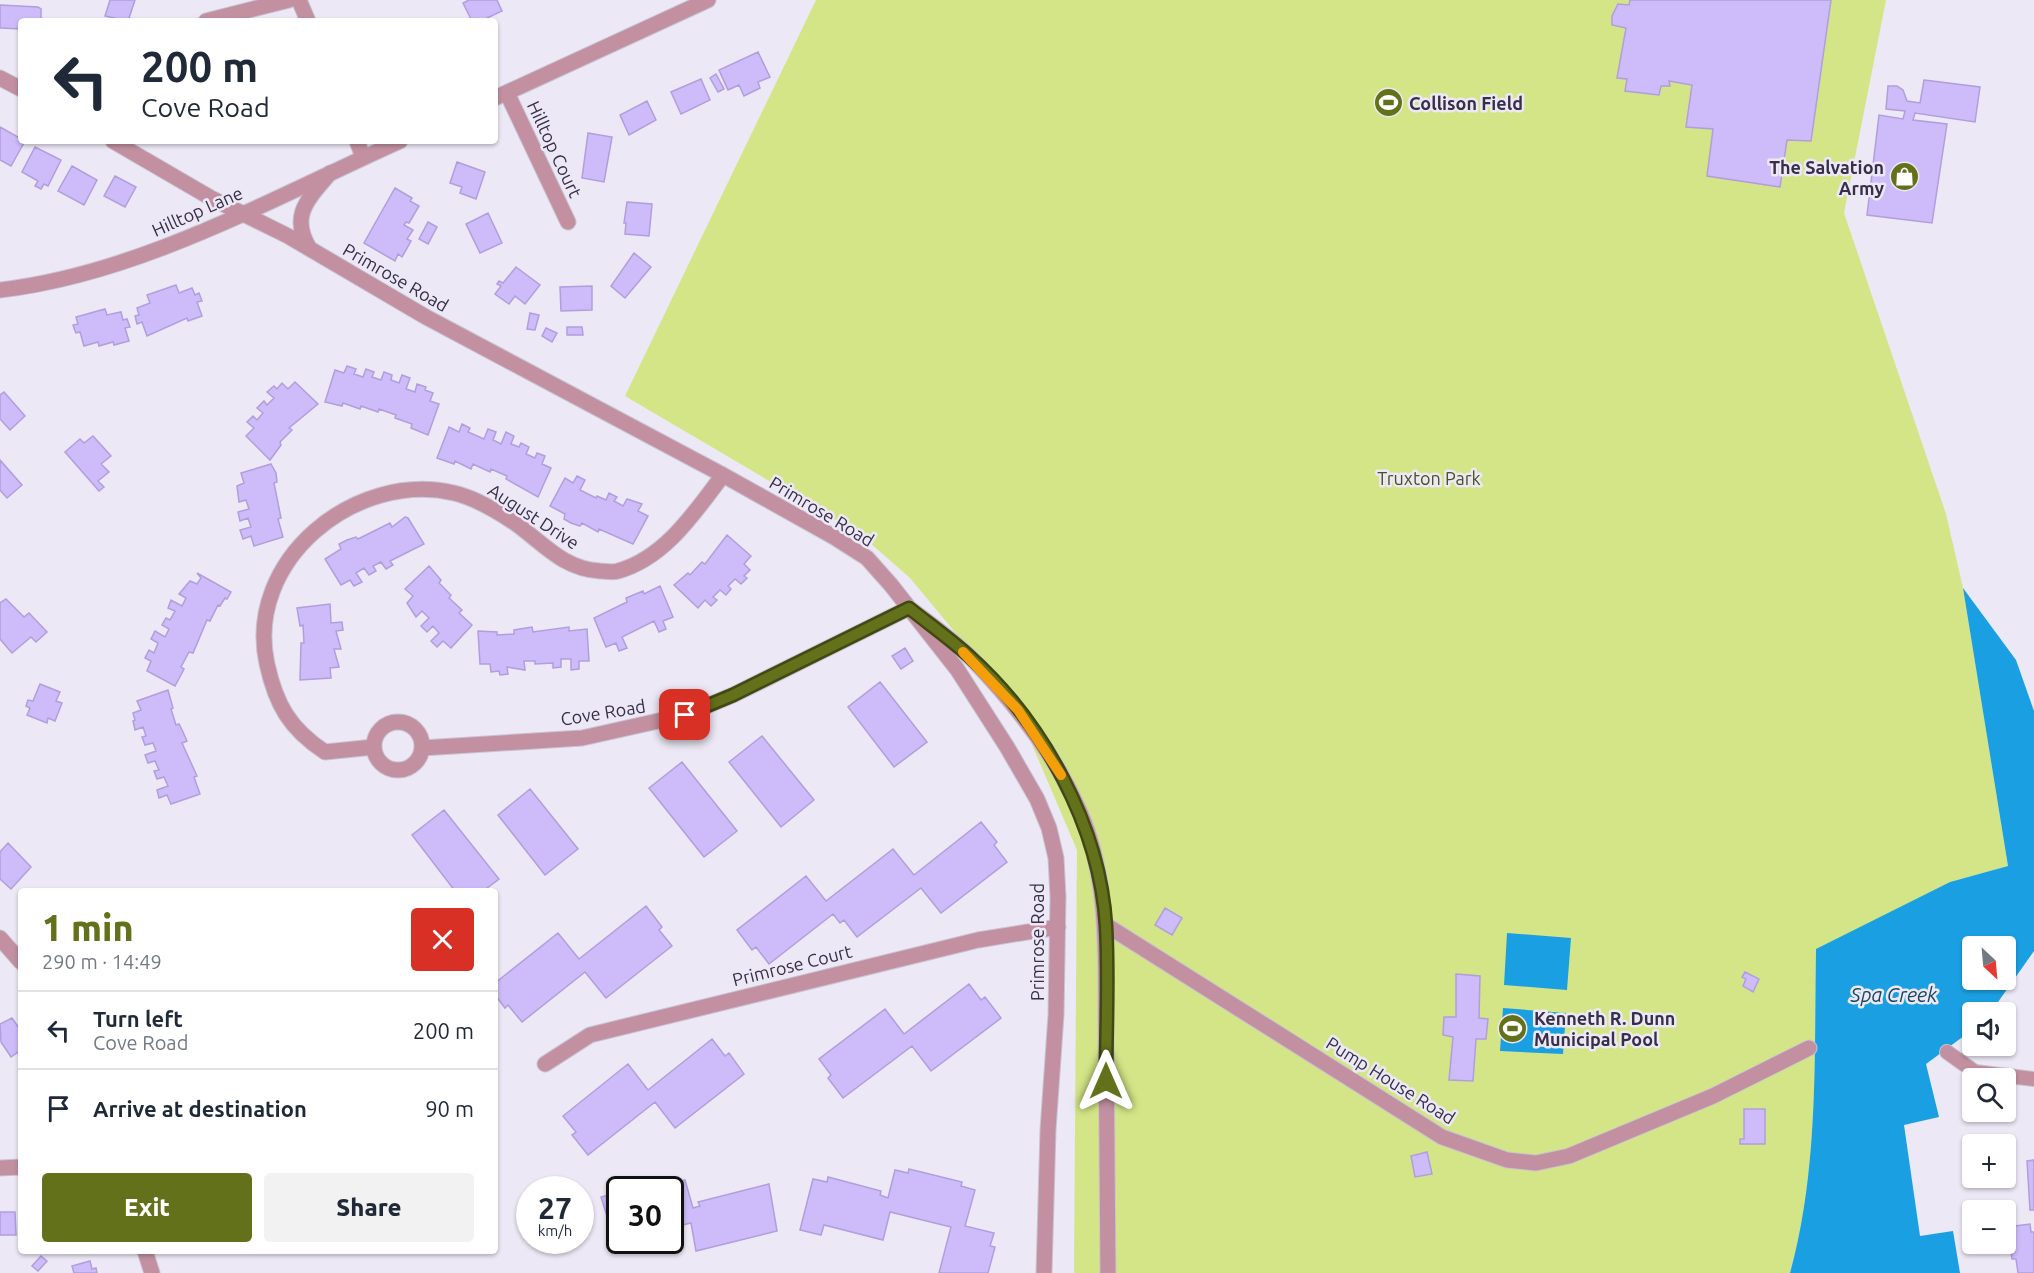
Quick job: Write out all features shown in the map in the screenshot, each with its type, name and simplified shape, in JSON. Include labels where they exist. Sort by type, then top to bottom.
[{"type":"street","points":[[218,18],[289,0]]},
{"type":"street","points":[[299,0],[307,18]]},
{"type":"street","points":[[501,96],[708,0]]},
{"type":"street","points":[[0,78],[18,87]]},
{"type":"street","name":"Hilltop Court","points":[[501,96],[568,222]]},
{"type":"street","name":"Primrose Road","points":[[118,144],[310,249],[545,383],[723,475],[867,558],[909,608],[957,669],[1007,747],[1037,799],[1049,828],[1056,858],[1058,927],[1044,1273]]},
{"type":"street","points":[[358,144],[363,157]]},
{"type":"street","name":"Hilltop Lane","points":[[0,290],[47,284],[118,264],[241,213],[393,144]]},
{"type":"street","points":[[310,249],[301,235],[303,205],[330,173]]},
{"type":"street","name":"August Drive","points":[[374,747],[324,752],[291,726],[273,690],[264,652],[262,632],[268,603],[283,571],[307,538],[325,522],[345,509],[388,491],[408,488],[454,493],[484,504],[516,524],[553,556],[584,570],[616,572],[650,555],[684,527],[723,475]]},
{"type":"street","points":[[909,608],[970,658],[1018,710],[1056,765],[1080,810],[1088,836],[1096,863],[1106,925],[1108,1273]]},
{"type":"street","name":"Cove Road","points":[[422,748],[582,738],[685,715],[733,695],[909,608]]},
{"type":"street","points":[[394,723],[402,723],[415,729],[420,735],[422,748],[416,763],[402,770],[387,767],[380,762],[374,747],[380,731],[394,723]]},
{"type":"street","name":"Pump House Road","points":[[1106,925],[1442,1137],[1507,1160],[1536,1162],[1569,1156],[1713,1096],[1809,1048]]},
{"type":"street","name":"Primrose Court","points":[[545,1064],[590,1035],[978,940],[1058,927]]},
{"type":"street","points":[[0,938],[18,959]]},
{"type":"street","points":[[1947,1052],[1975,1072],[2034,1079]]},
{"type":"street","points":[[0,1168],[18,1167]]},
{"type":"street","points":[[146,1254],[152,1273]]},
{"type":"green space","name":"Truxton Park","points":[[816,0],[1886,0],[1844,213],[1946,514],[1963,588],[2008,866],[1950,882],[1816,950],[1815,1072],[1810,1153],[1806,1193],[1790,1273],[1074,1273],[1077,850],[1030,740],[959,637],[910,578],[861,535],[625,396]]},
{"type":"water","name":"Spa Creek","points":[[1963,588],[2016,660],[2034,711],[2034,951],[2016,977],[2016,936],[1962,936],[1962,990],[2007,990],[1998,1002],[1962,1002],[1962,1037],[1926,1064],[1939,1117],[1904,1125],[1920,1236],[1953,1231],[1960,1273],[1790,1273],[1806,1193],[1810,1153],[1815,1071],[1816,949],[1950,882],[2008,866]]},
{"type":"water","points":[[1507,933],[1571,938],[1567,990],[1504,985]]},
{"type":"water","points":[[1503,1008],[1566,1013],[1563,1054],[1500,1051]]},
{"type":"building","points":[[110,0],[135,0],[129,18],[105,16]]},
{"type":"building","points":[[469,0],[497,0],[502,11],[487,18],[470,18],[463,3]]},
{"type":"building","points":[[1630,0],[1831,0],[1811,141],[1787,140],[1780,187],[1707,176],[1713,129],[1686,127],[1692,85],[1669,81],[1670,86],[1661,86],[1659,95],[1625,91],[1627,79],[1617,78],[1626,28],[1612,25],[1612,16],[1618,4],[1629,5]]},
{"type":"building","points":[[0,5],[41,9],[41,18],[18,18],[18,29],[0,28]]},
{"type":"building","points":[[758,52],[770,77],[758,82],[760,88],[744,96],[739,85],[728,90],[719,70]]},
{"type":"building","points":[[716,74],[724,89],[718,92],[710,78]]},
{"type":"building","points":[[701,79],[710,100],[681,114],[671,92]]},
{"type":"building","name":"The Salvation Army","points":[[1924,80],[1980,87],[1975,122],[1915,113],[1913,120],[1947,124],[1932,223],[1867,215],[1879,115],[1903,119],[1905,111],[1886,109],[1888,86],[1897,86],[1903,90],[1907,101],[1920,103]]},
{"type":"building","points":[[647,101],[656,120],[629,135],[620,115]]},
{"type":"building","points":[[0,127],[18,137],[18,144],[23,144],[11,166],[0,160]]},
{"type":"building","points":[[588,133],[612,137],[604,182],[582,178]]},
{"type":"building","points":[[35,147],[61,160],[48,186],[44,184],[41,189],[35,186],[38,181],[22,172]]},
{"type":"building","points":[[457,162],[485,172],[476,199],[460,193],[462,187],[450,183]]},
{"type":"building","points":[[72,166],[97,180],[84,205],[58,191]]},
{"type":"building","points":[[115,176],[136,187],[125,207],[104,196]]},
{"type":"building","points":[[395,188],[412,198],[410,201],[419,206],[409,223],[406,222],[404,225],[413,230],[407,239],[411,241],[402,257],[398,254],[395,261],[364,243]]},
{"type":"building","points":[[627,202],[652,204],[649,236],[625,234]]},
{"type":"building","points":[[488,213],[502,243],[480,253],[466,224]]},
{"type":"building","points":[[428,222],[437,227],[428,244],[419,239]]},
{"type":"building","points":[[634,253],[651,267],[625,298],[611,286]]},
{"type":"building","points":[[516,267],[540,285],[525,304],[515,296],[509,304],[495,294],[501,286],[497,284],[499,281],[503,283]]},
{"type":"building","points":[[176,285],[179,293],[192,288],[195,295],[199,293],[202,301],[197,302],[202,316],[188,321],[187,318],[147,336],[142,322],[137,324],[135,316],[139,315],[137,308],[150,303],[147,295]]},
{"type":"building","points":[[592,286],[592,310],[561,311],[560,287]]},
{"type":"building","points":[[105,309],[107,315],[121,312],[123,320],[127,319],[130,327],[125,328],[129,341],[99,346],[98,342],[84,346],[80,332],[76,333],[73,325],[78,324],[76,317]]},
{"type":"building","points":[[530,313],[539,315],[535,330],[527,329]]},
{"type":"building","points":[[567,327],[582,327],[583,335],[567,335]]},
{"type":"building","points":[[546,328],[557,333],[552,342],[542,336]]},
{"type":"building","points":[[347,366],[356,369],[354,374],[363,377],[366,369],[374,372],[372,377],[381,380],[384,372],[392,375],[391,380],[399,383],[402,375],[410,378],[406,389],[415,392],[417,384],[426,387],[425,390],[433,393],[430,401],[439,404],[428,435],[411,428],[412,424],[395,418],[396,415],[379,409],[378,412],[361,406],[360,409],[343,403],[342,406],[325,402],[335,370],[344,373]]},
{"type":"building","points":[[295,382],[318,404],[289,428],[292,430],[280,442],[281,445],[270,460],[246,436],[254,428],[247,422],[253,416],[257,420],[263,413],[257,408],[264,401],[267,405],[274,398],[267,392],[274,386],[277,389],[282,383],[288,389]]},
{"type":"building","points":[[4,392],[25,416],[10,430],[0,419],[0,395]]},
{"type":"building","points":[[462,424],[470,428],[468,432],[484,439],[488,429],[496,432],[493,440],[501,444],[506,432],[514,436],[511,444],[519,447],[521,443],[529,447],[526,454],[535,458],[537,453],[545,456],[542,464],[551,468],[538,497],[506,479],[507,476],[491,469],[490,472],[473,464],[471,469],[455,461],[454,464],[437,458],[449,427],[459,432]]},
{"type":"building","points":[[93,436],[111,456],[101,464],[109,472],[98,481],[104,487],[99,491],[65,452],[80,439],[84,443]]},
{"type":"building","points":[[0,460],[22,485],[7,498],[0,490]]},
{"type":"building","points":[[271,464],[276,473],[277,482],[274,483],[281,518],[278,519],[283,537],[254,546],[251,536],[243,539],[240,530],[251,527],[248,518],[240,521],[238,512],[249,509],[246,500],[239,502],[237,486],[244,483],[241,473]]},
{"type":"building","points":[[577,476],[585,480],[580,490],[596,498],[597,496],[606,500],[609,493],[617,497],[614,501],[623,506],[627,499],[642,504],[638,511],[648,516],[633,544],[599,529],[598,532],[582,523],[580,526],[571,523],[564,519],[565,514],[550,506],[565,478],[573,483]]},
{"type":"building","points":[[405,517],[408,518],[424,544],[390,561],[393,565],[386,569],[381,562],[373,566],[376,571],[369,575],[364,568],[356,573],[362,582],[354,586],[350,580],[341,585],[325,559],[341,549],[339,544],[356,537],[358,539],[390,523],[392,527]]},
{"type":"building","points":[[727,535],[751,556],[744,564],[750,570],[744,576],[747,578],[741,584],[735,579],[728,586],[731,589],[726,595],[720,590],[713,597],[717,600],[711,606],[705,600],[698,608],[674,585],[688,573],[690,575],[702,562],[705,564]]},
{"type":"building","points":[[429,566],[441,580],[439,583],[451,595],[449,598],[462,610],[459,613],[472,625],[451,648],[443,641],[437,647],[431,641],[439,633],[433,626],[427,632],[421,626],[429,618],[422,611],[416,617],[407,603],[413,596],[405,589]]},
{"type":"building","points":[[197,573],[231,592],[220,606],[218,605],[210,621],[207,620],[193,653],[189,652],[181,667],[184,669],[175,686],[147,671],[151,661],[145,658],[149,650],[154,653],[158,643],[151,639],[155,631],[165,637],[169,629],[162,625],[166,618],[170,620],[175,611],[168,608],[171,600],[182,606],[186,598],[179,594],[190,581],[197,584],[201,578]]},
{"type":"building","points":[[660,586],[673,617],[663,621],[666,629],[659,632],[654,621],[622,637],[627,648],[619,651],[616,643],[606,647],[594,618],[627,602],[626,598],[643,591],[644,594]]},
{"type":"building","points":[[6,599],[24,617],[29,613],[47,632],[36,642],[31,637],[12,653],[0,639],[0,603]]},
{"type":"building","points":[[330,604],[331,623],[342,622],[343,630],[336,631],[341,649],[334,649],[339,667],[330,668],[331,678],[300,680],[301,643],[304,643],[303,625],[300,626],[297,608]]},
{"type":"building","points":[[532,627],[533,632],[569,627],[569,631],[587,629],[589,661],[579,661],[579,669],[571,670],[571,659],[561,659],[561,667],[553,668],[553,663],[535,664],[535,661],[524,661],[525,670],[507,667],[508,674],[500,675],[499,671],[491,672],[490,664],[480,664],[478,631],[497,632],[497,635],[514,634],[514,630]]},
{"type":"building","points":[[905,648],[913,661],[901,669],[892,656]]},
{"type":"building","points":[[880,682],[927,742],[894,767],[848,707]]},
{"type":"building","points":[[40,684],[60,692],[56,701],[62,703],[55,721],[48,718],[47,723],[27,715],[30,708],[26,706],[28,700],[33,701]]},
{"type":"building","points":[[168,690],[176,725],[179,724],[187,741],[182,743],[197,776],[194,777],[200,794],[171,804],[167,795],[159,798],[157,790],[168,786],[164,777],[157,779],[154,771],[159,770],[155,761],[148,763],[145,755],[156,751],[153,743],[145,745],[142,737],[146,736],[143,727],[135,730],[133,721],[135,720],[133,713],[141,710],[137,701]]},
{"type":"building","points":[[762,736],[814,800],[781,827],[729,762]]},
{"type":"building","points":[[682,762],[737,831],[704,857],[649,788]]},
{"type":"building","points":[[530,789],[578,849],[545,875],[498,815]]},
{"type":"building","points":[[444,810],[499,879],[487,888],[453,888],[412,835]]},
{"type":"building","points":[[981,822],[997,842],[994,845],[1007,862],[941,913],[921,888],[857,937],[844,920],[840,923],[833,914],[769,964],[756,947],[752,950],[737,930],[806,876],[826,901],[893,849],[914,875]]},
{"type":"building","points":[[8,843],[31,867],[11,889],[0,879],[0,852]]},
{"type":"building","points":[[646,906],[662,927],[659,930],[672,946],[606,998],[585,972],[522,1022],[508,1005],[505,1008],[498,999],[498,981],[558,933],[579,959]]},
{"type":"building","points":[[1165,908],[1182,918],[1172,935],[1155,925]]},
{"type":"building","points":[[1745,972],[1759,979],[1753,992],[1743,986],[1746,979],[1742,977]]},
{"type":"building","points":[[1456,974],[1480,976],[1479,1018],[1488,1019],[1486,1039],[1476,1039],[1473,1081],[1449,1080],[1453,1037],[1443,1035],[1444,1017],[1456,1017]]},
{"type":"building","points":[[969,984],[981,1000],[985,997],[1001,1018],[931,1071],[912,1046],[843,1098],[828,1078],[831,1075],[819,1059],[885,1009],[904,1034]]},
{"type":"building","points":[[12,1018],[18,1027],[18,1052],[11,1057],[1,1042],[0,1024]]},
{"type":"building","points":[[712,1039],[725,1056],[729,1053],[744,1074],[675,1128],[655,1102],[588,1155],[572,1135],[576,1132],[563,1116],[628,1064],[648,1090]]},
{"type":"building","points":[[1744,1109],[1765,1109],[1765,1144],[1740,1144],[1740,1139],[1744,1139]]},
{"type":"building","points":[[1427,1152],[1432,1174],[1415,1177],[1411,1156]]},
{"type":"building","points":[[2034,1160],[2034,1210],[2030,1210],[2027,1161]]},
{"type":"building","points":[[909,1169],[962,1182],[961,1186],[975,1190],[965,1226],[994,1233],[990,1246],[995,1247],[988,1273],[939,1273],[951,1227],[890,1212],[883,1240],[824,1225],[821,1235],[800,1230],[813,1179],[827,1182],[828,1177],[881,1191],[880,1195],[888,1198],[895,1170],[908,1173]]},
{"type":"building","points":[[684,1180],[693,1208],[700,1206],[698,1202],[769,1184],[777,1231],[696,1251],[691,1223],[684,1225]]},
{"type":"building","points":[[606,1196],[606,1213],[601,1197]]},
{"type":"building","points":[[0,1212],[15,1212],[16,1235],[0,1235]]},
{"type":"building","points":[[2030,1224],[2031,1232],[2034,1232],[2034,1273],[2018,1273],[2016,1259],[2012,1259],[2011,1254],[2016,1254],[2016,1226]]},
{"type":"building","points":[[41,1256],[47,1261],[38,1271],[32,1266]]},
{"type":"building","points":[[90,1261],[92,1269],[96,1268],[97,1273],[74,1273],[72,1266]]},
{"type":"slow traffic","points":[[963,652],[1018,710],[1061,775]]},
{"type":"place","name":"Collison Field","points":[[1388,103]]},
{"type":"place","name":"The Salvation Army","points":[[1905,177]]},
{"type":"place","name":"Kenneth R. Dunn Municipal Pool","points":[[1513,1028]]},
{"type":"route","points":[[685,715],[733,695],[909,608],[970,658],[1018,710],[1056,765],[1080,810],[1096,863],[1106,925],[1106,1081]]}]
